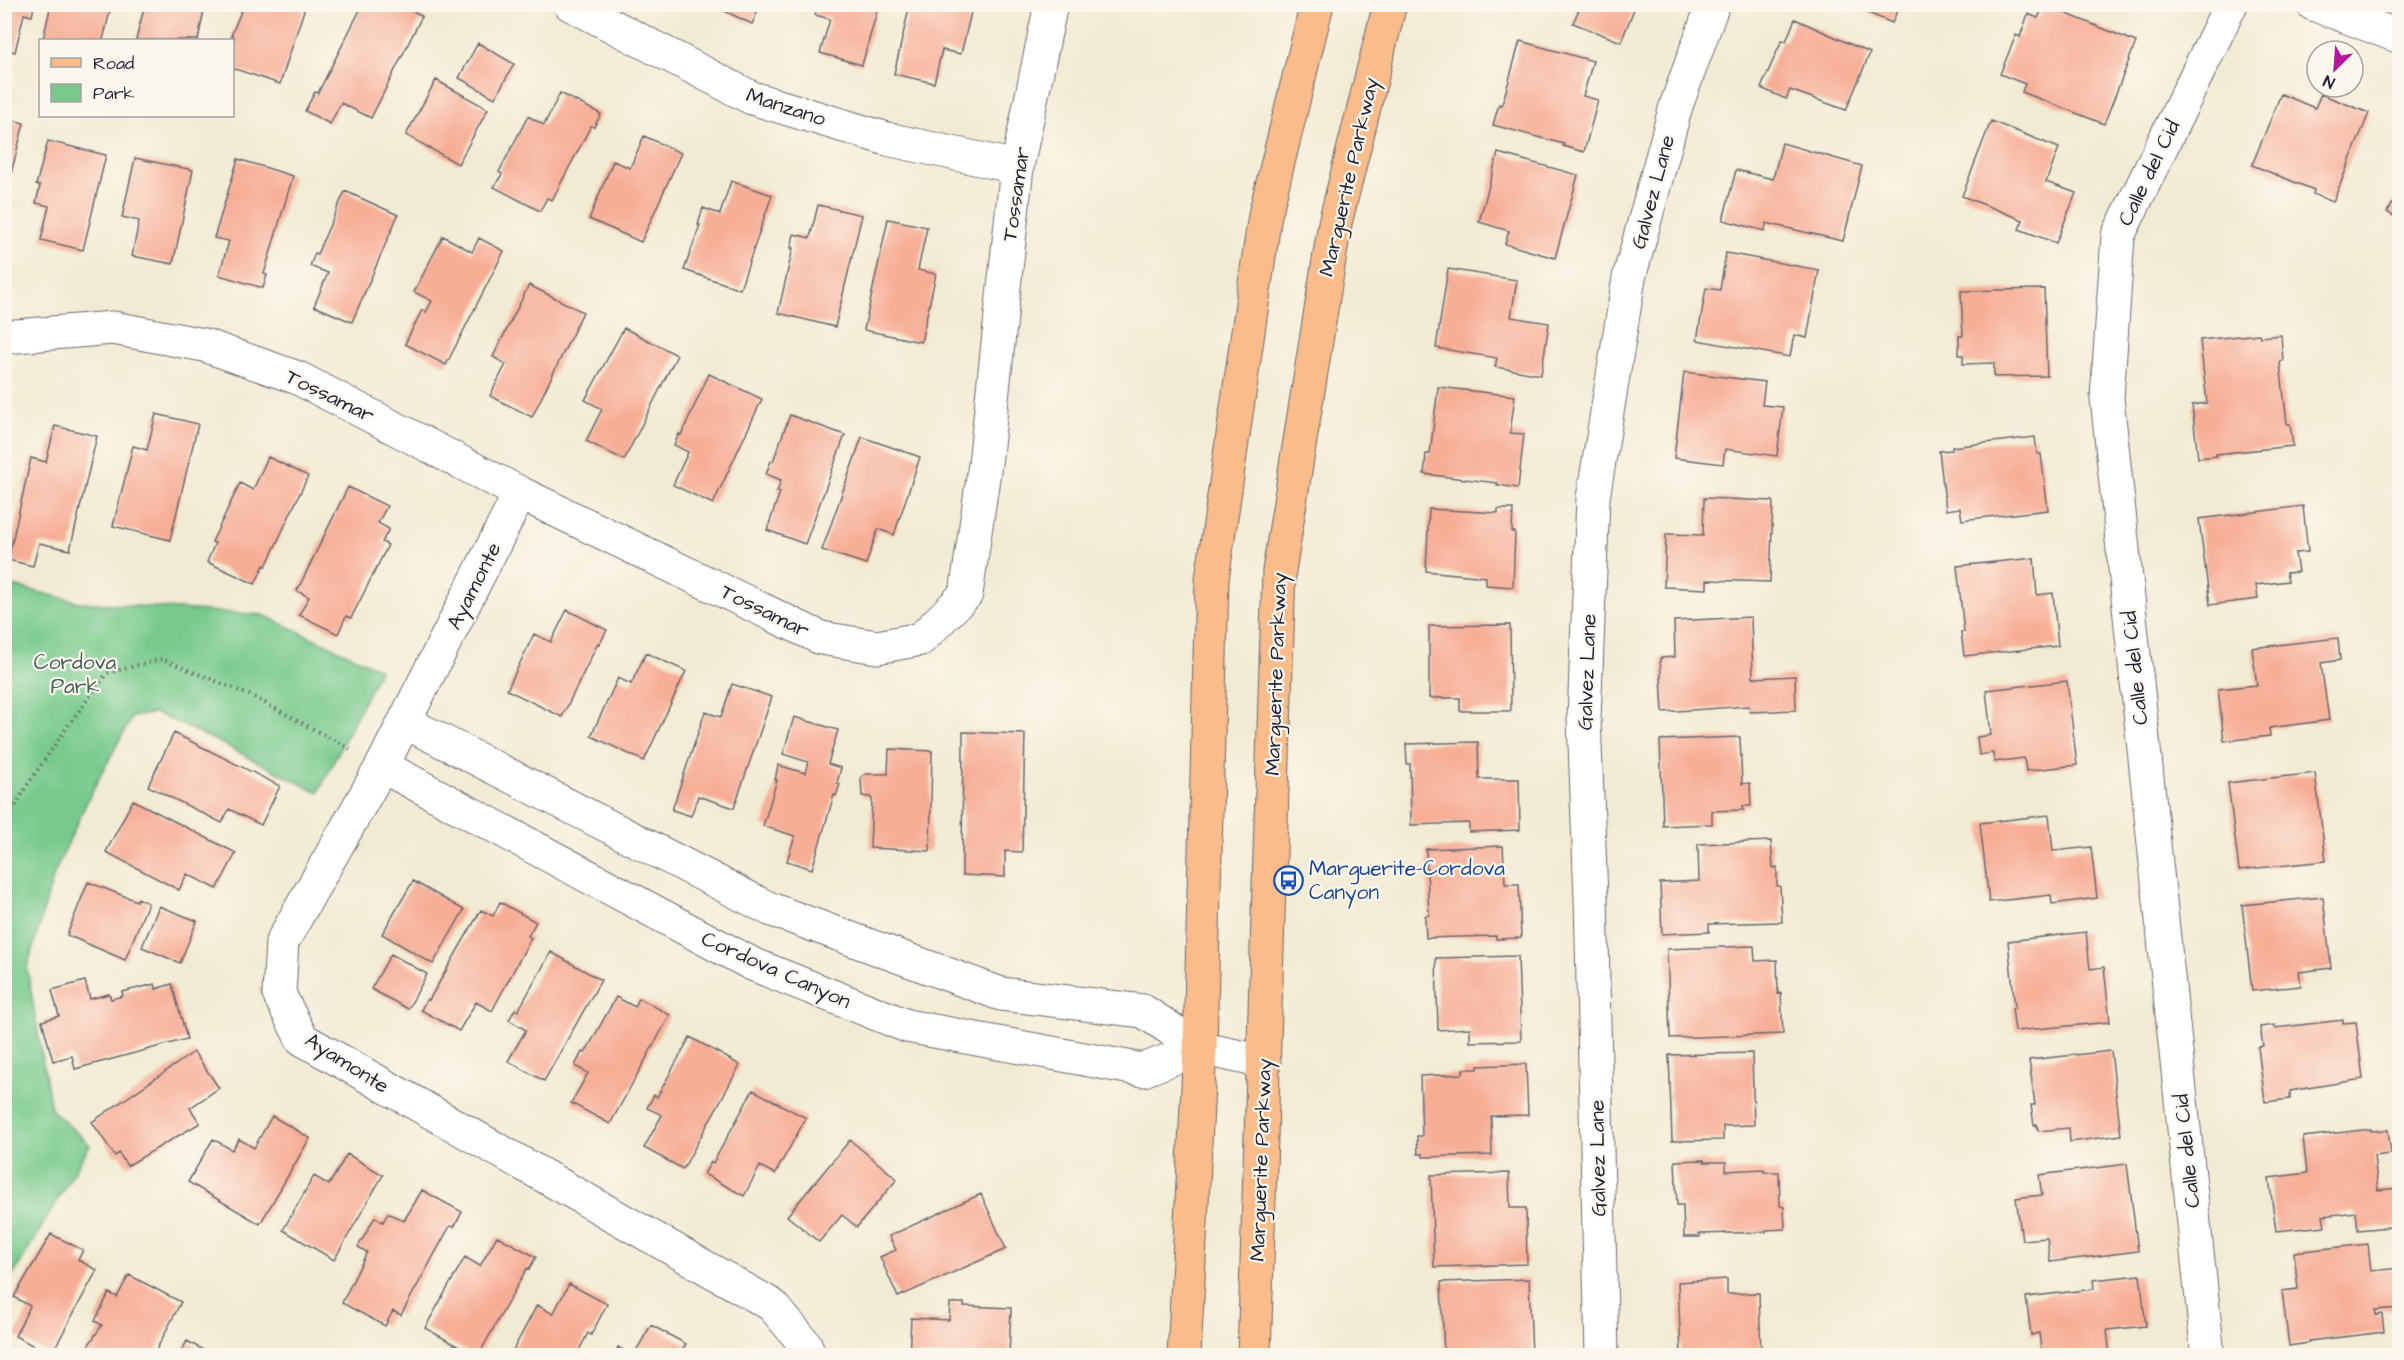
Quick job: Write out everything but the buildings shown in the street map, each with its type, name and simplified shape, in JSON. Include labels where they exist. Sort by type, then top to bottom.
[{"type":"main road","points":[[1184,1356],[1200,1048],[1212,579],[1264,215],[1317,4]]},
{"type":"main road","name":"Marguerite Parkway","points":[[1254,1356],[1279,571],[1335,223],[1390,4]]},
{"type":"street","name":"Manzano","points":[[570,4],[752,98],[887,139],[1017,167]]},
{"type":"street","name":"Tossamar","points":[[4,336],[113,327],[204,345],[298,378],[520,493],[821,638],[877,647],[921,639],[966,594],[985,465],[1017,167],[1051,4]]},
{"type":"street","name":"Galvez Lane","points":[[1602,1356],[1591,898],[1584,718],[1593,498],[1629,278],[1676,106],[1713,4]]},
{"type":"street","name":"Calle del Cid","points":[[2208,1356],[2107,398],[2118,236],[2231,4]]},
{"type":"street","points":[[2313,4],[2400,37]]},
{"type":"street","name":"Ayamonte","points":[[520,493],[382,766],[282,942],[279,994],[302,1039],[772,1305],[805,1344],[810,1356]]},
{"type":"street","points":[[405,722],[770,909],[1001,994],[1143,1011],[1200,1048],[1264,1062]]},
{"type":"street","name":"Cordova Canyon","points":[[382,766],[752,964],[907,1026],[1143,1070],[1200,1048]]},
{"type":"path","points":[[4,826],[26,787],[107,673],[162,659],[252,696],[382,766]]},
{"type":"green space","name":"Cordova Park","points":[[5,584],[79,602],[263,615],[380,669],[318,793],[221,743],[156,713],[132,717],[91,793],[54,874],[27,968],[51,1109],[90,1145],[5,1289]]},
{"type":"place","name":"Marguerite-Cordova Canyon","points":[[1288,880]]}]
